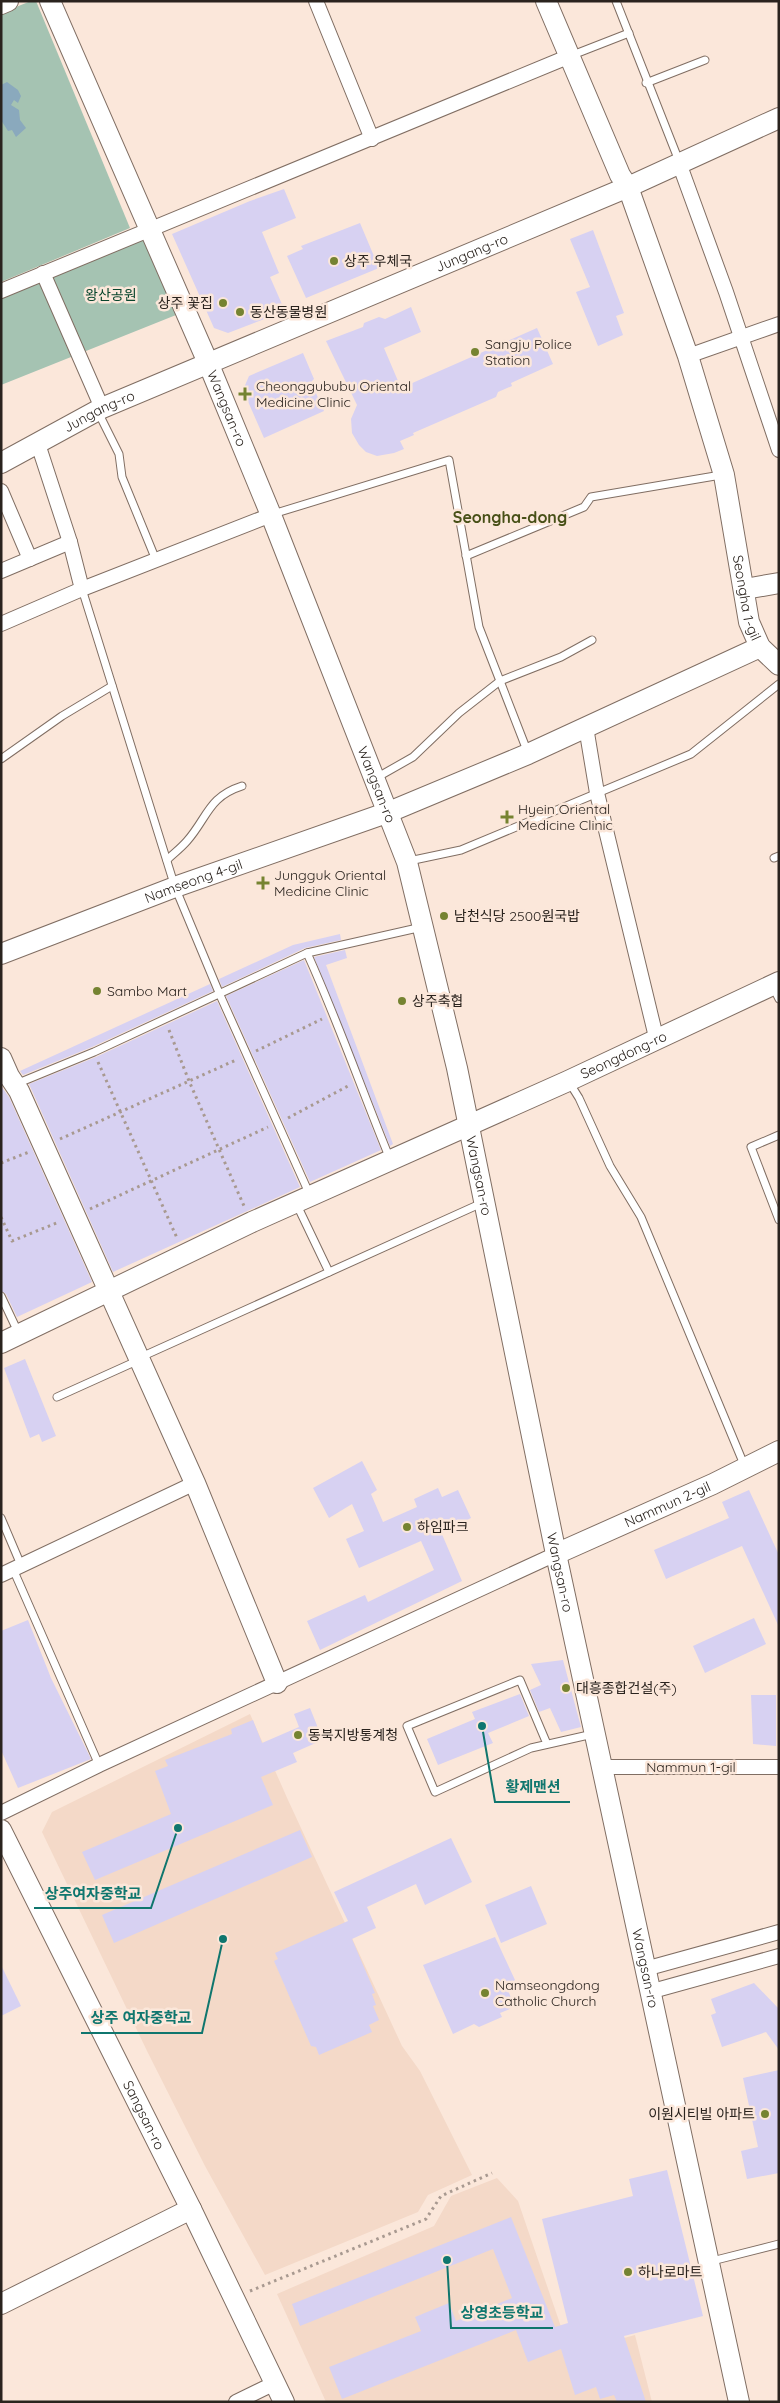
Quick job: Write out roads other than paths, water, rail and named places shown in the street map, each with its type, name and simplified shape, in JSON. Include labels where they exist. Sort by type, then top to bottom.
[{"type":"street","points":[[1,4],[8,1]]},
{"type":"street","name":"Wangsan-ro","points":[[50,1],[209,365],[389,812],[407,862],[485,1202],[556,1554],[739,2402]]},
{"type":"street","points":[[316,1],[372,139]]},
{"type":"street","name":"Seongha 1-gil","points":[[389,812],[528,754],[760,647],[749,622],[745,589],[724,475],[688,356],[628,187],[620,175],[546,1]]},
{"type":"street","points":[[1,291],[570,56]]},
{"type":"street","name":"Jungang-ro","points":[[2,462],[100,410],[628,187],[779,118]]},
{"type":"street","points":[[679,163],[779,450]]},
{"type":"street","points":[[43,273],[100,410]]},
{"type":"street","points":[[688,356],[779,324]]},
{"type":"street","points":[[38,444],[70,542],[82,589]]},
{"type":"street","points":[[1,491],[30,559]]},
{"type":"street","points":[[1,624],[82,589],[270,515]]},
{"type":"street","points":[[1,571],[70,542]]},
{"type":"street","points":[[745,589],[779,583]]},
{"type":"street","points":[[760,647],[779,664]]},
{"type":"street","points":[[586,727],[597,794],[656,1037]]},
{"type":"street","name":"Namseong 4-gil","points":[[1,954],[176,887],[389,812]]},
{"type":"street","name":"Seongdong-ro","points":[[10,1339],[252,1222],[568,1081],[656,1037],[777,988]]},
{"type":"street","points":[[1,1058],[44,1147],[195,1483],[277,1682]]},
{"type":"street","name":"Nammun 2-gil","points":[[556,1554],[779,1451]]},
{"type":"street","points":[[12,1569],[195,1483]]},
{"type":"street","points":[[1,1813],[99,1765],[556,1554]]},
{"type":"street","name":"Nammun 1-gil","points":[[603,1767],[779,1767]]},
{"type":"street","name":"Sangsan-ro","points":[[1,1830],[191,2209],[284,2402]]},
{"type":"street","points":[[645,1969],[779,1932]]},
{"type":"street","points":[[650,1992],[779,1956]]},
{"type":"street","points":[[1,2304],[191,2209]]},
{"type":"street","points":[[236,2402],[275,2383]]},
{"type":"lane","points":[[616,1],[646,83],[679,163]]},
{"type":"lane","points":[[570,56],[629,33]]},
{"type":"lane","points":[[646,83],[705,60]]},
{"type":"lane","points":[[100,410],[119,454],[122,477],[156,560]]},
{"type":"lane","points":[[270,515],[448,460],[479,627],[528,754]]},
{"type":"lane","points":[[466,556],[584,507],[591,497],[724,475]]},
{"type":"lane","points":[[82,589],[176,887],[220,995],[278,1123],[329,1272]]},
{"type":"lane","points":[[375,778],[414,757],[459,712],[500,682],[561,657],[592,640]]},
{"type":"lane","points":[[407,862],[462,850],[690,754],[779,684]]},
{"type":"lane","points":[[1,759],[62,716],[112,686]]},
{"type":"lane","points":[[167,860],[188,840],[207,810],[226,791],[242,786]]},
{"type":"lane","points":[[14,1084],[94,1052],[307,953],[422,927]]},
{"type":"lane","points":[[307,953],[334,1013],[358,1081],[391,1161]]},
{"type":"lane","points":[[568,1081],[579,1098],[610,1166],[641,1217],[745,1468]]},
{"type":"lane","points":[[779,1135],[751,1147],[777,1206],[779,1220]]},
{"type":"lane","points":[[56,1397],[485,1202]]},
{"type":"lane","points":[[1,1296],[10,1339]]},
{"type":"lane","points":[[1,1518],[12,1569],[99,1765]]},
{"type":"lane","points":[[547,1744],[520,1680],[407,1726],[435,1792],[531,1748],[596,1734]]},
{"type":"lane","points":[[709,2262],[779,2244]]},
{"type":"water","points":[[7,82],[18,90],[21,96],[18,103],[14,100],[11,105],[19,110],[20,120],[26,128],[16,137],[12,130],[8,131],[1,120],[1,85]]},
{"type":"place","name":"상주 우체국","points":[[334,261]]},
{"type":"place","name":"상주 꽃집","points":[[223,303]]},
{"type":"place","name":"동산동물병원","points":[[240,312]]},
{"type":"place","name":"Sangju Police Station","points":[[475,352]]},
{"type":"place","name":"Cheonggububu Oriental Medicine Clinic","points":[[245,394]]},
{"type":"place","name":"Hyein Oriental Medicine Clinic","points":[[507,817]]},
{"type":"place","name":"Jungguk Oriental Medicine Clinic","points":[[263,883]]},
{"type":"place","name":"남천식당 2500원국밥","points":[[444,916]]},
{"type":"place","name":"Sambo Mart","points":[[97,991]]},
{"type":"place","name":"상주축협","points":[[402,1001]]},
{"type":"place","name":"하임파크","points":[[407,1527]]},
{"type":"place","name":"대흥종합건설(주)","points":[[566,1688]]},
{"type":"place","name":"황제맨션","points":[[482,1726]]},
{"type":"place","name":"동북지방통계청","points":[[298,1735]]},
{"type":"place","name":"상주여자중학교","points":[[178,1828]]},
{"type":"place","name":"상주 여자중학교","points":[[223,1939]]},
{"type":"place","name":"Namseongdong Catholic Church","points":[[485,1993]]},
{"type":"place","name":"이원시티빌 아파트","points":[[765,2114]]},
{"type":"place","name":"상영초등학교","points":[[447,2260]]},
{"type":"place","name":"하나로마트","points":[[628,2272]]},
{"type":"district","name":"Seongha-dong","points":[[510,517]]},
{"type":"park label","name":"왕산공원","points":[[111,295]]}]
